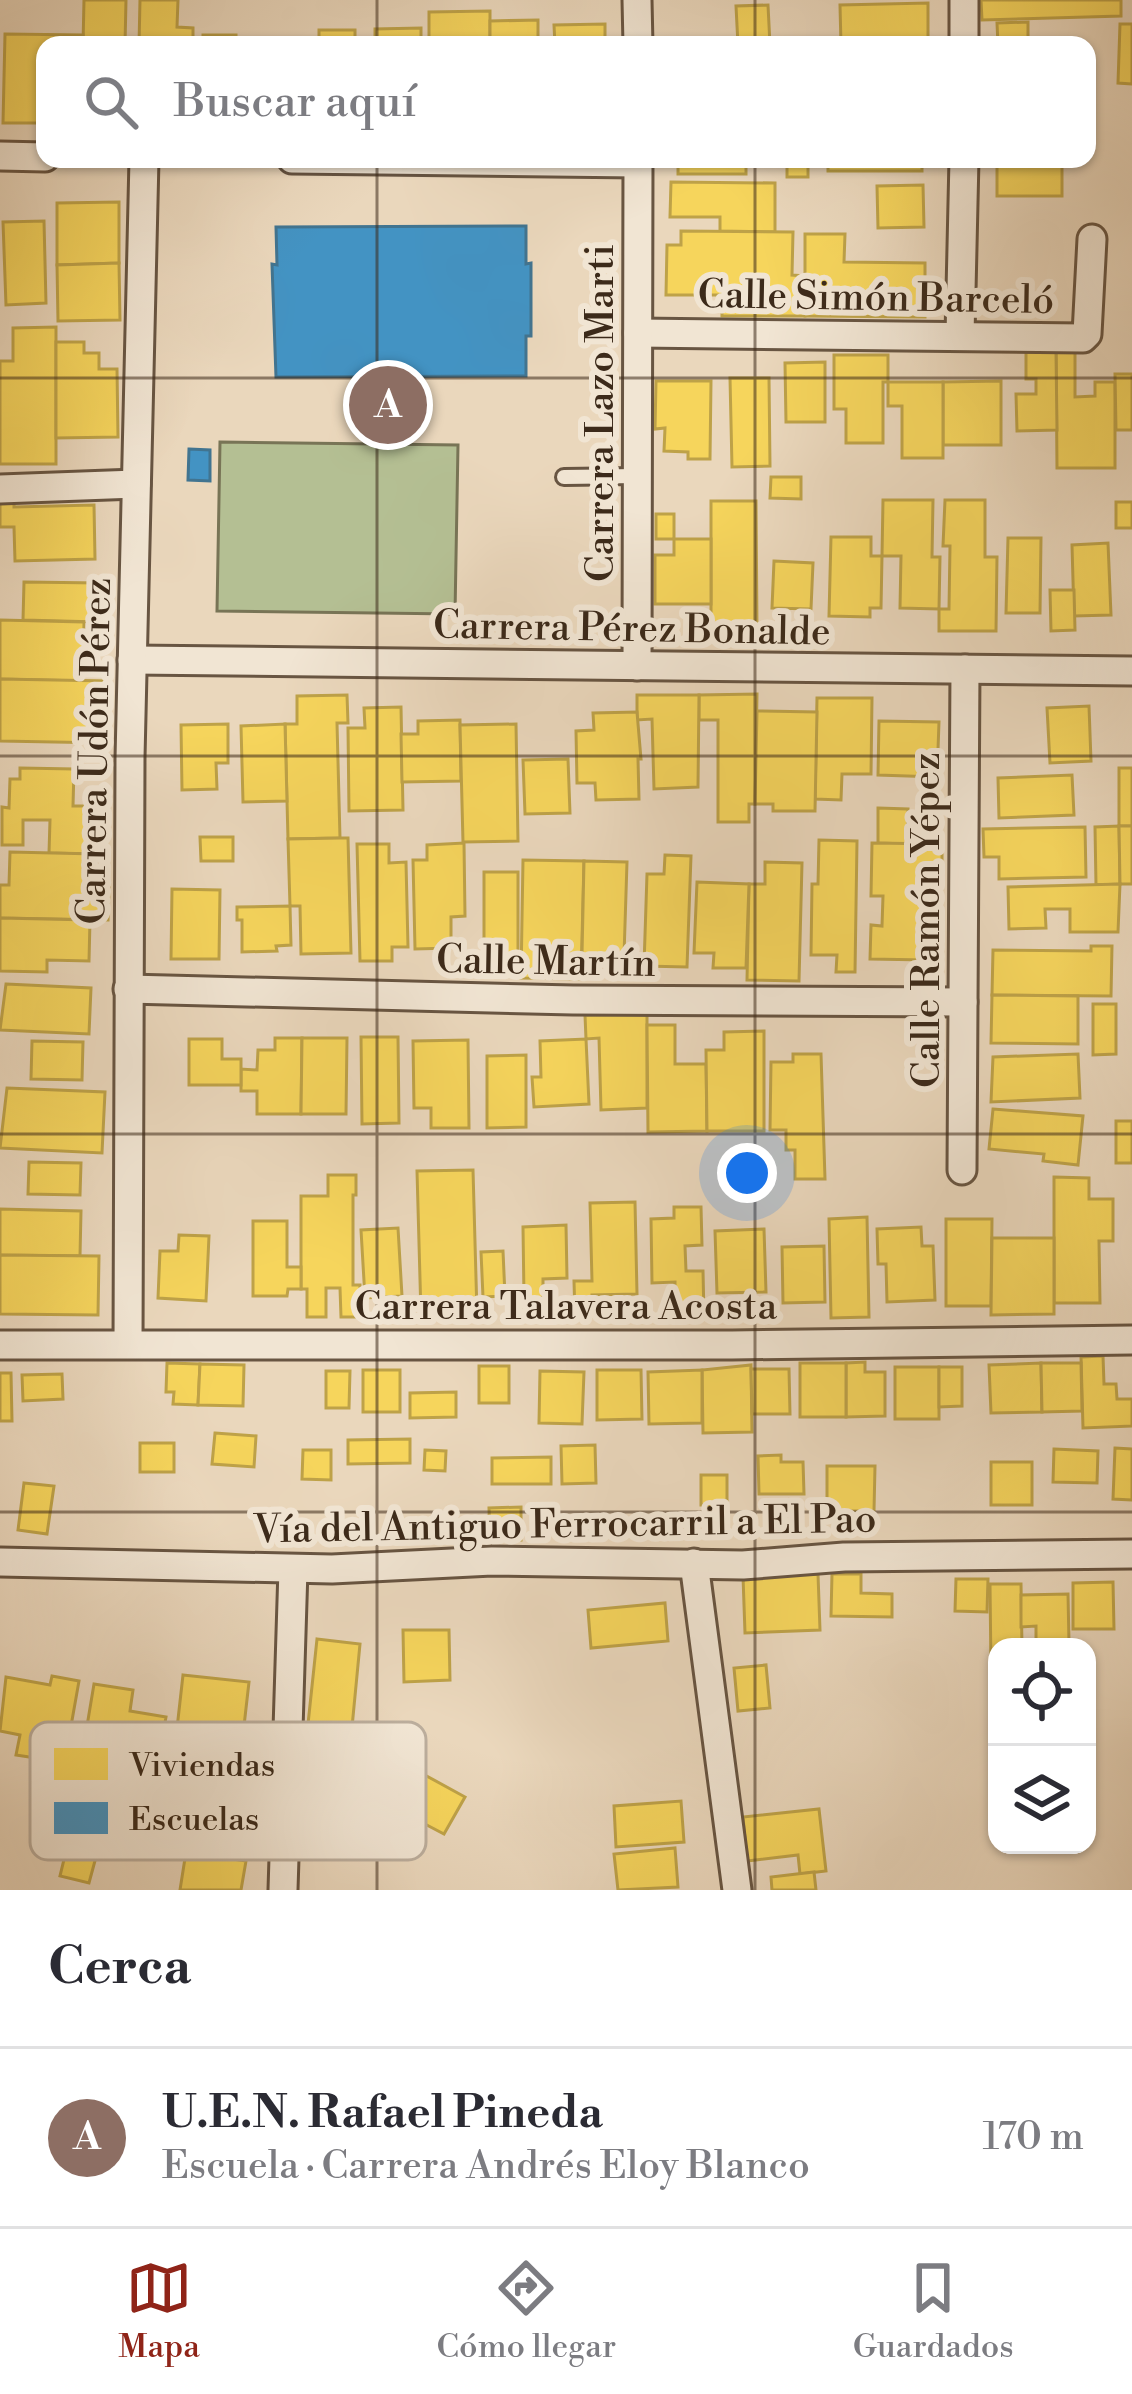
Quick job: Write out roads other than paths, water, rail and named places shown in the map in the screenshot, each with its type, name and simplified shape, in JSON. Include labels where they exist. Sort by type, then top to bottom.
[{"type":"street","points":[[638,0],[638,36]]},
{"type":"street","points":[[964,0],[964,36]]},
{"type":"street","points":[[0,156],[36,157]]},
{"type":"street","name":"Carrera Udón Pérez","points":[[128,1344],[132,660],[144,168]]},
{"type":"street","name":"Carrera Lazo Marti","points":[[637,666],[638,168]]},
{"type":"street","points":[[960,334],[964,168]]},
{"type":"street","name":"Calle Simón Barceló","points":[[638,333],[1083,338],[1091,298],[1092,239]]},
{"type":"street","points":[[0,489],[136,484]]},
{"type":"street","name":"Carrera Pérez Bonalde","points":[[132,660],[1132,671]]},
{"type":"street","name":"Calle Ramón Yépez","points":[[962,1170],[965,669]]},
{"type":"street","name":"Calle Martín","points":[[128,989],[963,1002]]},
{"type":"street","name":"Carrera Talavera Acosta","points":[[0,1345],[732,1346],[1132,1340]]},
{"type":"street","name":"Vía del Antiguo Ferrocarril a El Pao","points":[[0,1562],[293,1570],[492,1562],[743,1565],[885,1556],[1132,1554]]},
{"type":"street","points":[[694,1563],[737,1890]]},
{"type":"street","points":[[288,1722],[293,1570]]},
{"type":"street","points":[[283,1890],[284,1860]]},
{"type":"lane","points":[[564,477],[639,476]]},
{"type":"place","name":"U.E.N. Rafael Pineda","points":[[388,405]]}]
